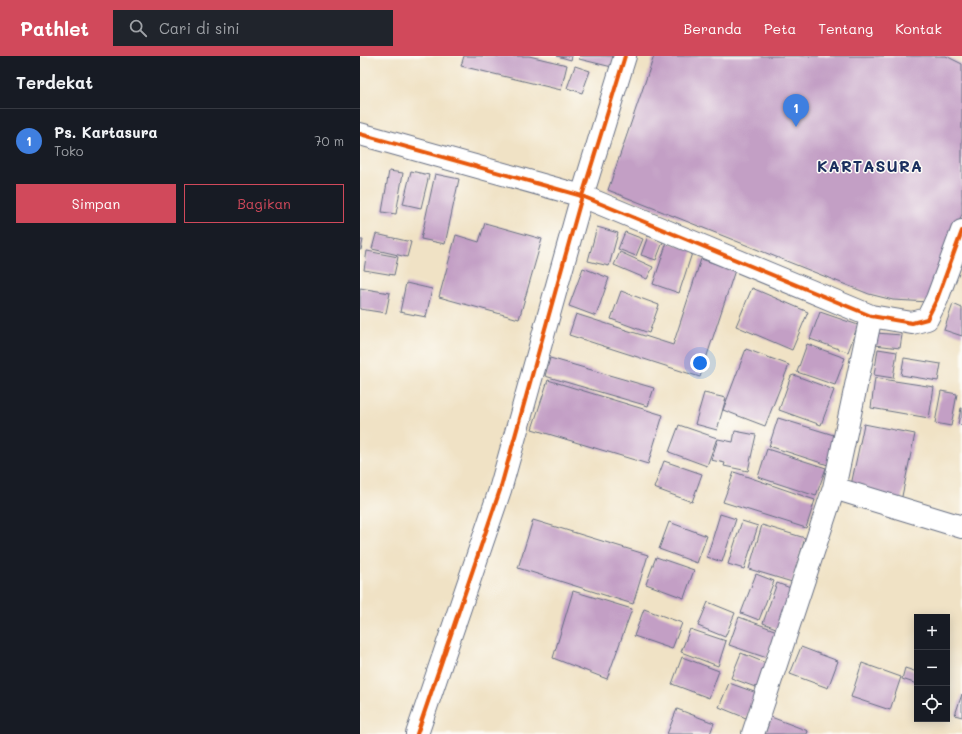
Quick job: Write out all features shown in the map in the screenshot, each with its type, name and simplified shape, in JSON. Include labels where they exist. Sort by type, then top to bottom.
[{"type":"street","points":[[417,734],[500,490],[582,196],[625,56]]},
{"type":"street","points":[[360,134],[582,196],[871,316],[912,323],[927,320],[937,299],[962,231]]},
{"type":"street","points":[[753,734],[834,488],[871,316]]},
{"type":"street","points":[[834,488],[962,527]]},
{"type":"building","points":[[464,56],[529,56],[567,65],[561,90],[461,66]]},
{"type":"building","points":[[557,56],[572,56],[571,60]]},
{"type":"building","points":[[580,56],[614,56],[612,67],[579,59]]},
{"type":"building","points":[[654,56],[946,56],[962,64],[962,214],[929,302],[893,300],[869,294],[608,190]]},
{"type":"building","points":[[575,66],[590,71],[582,93],[567,88]]},
{"type":"building","points":[[389,171],[403,173],[396,214],[382,212]]},
{"type":"building","points":[[411,171],[429,175],[421,208],[403,204]]},
{"type":"building","points":[[435,174],[459,179],[445,244],[421,239]]},
{"type":"building","points":[[485,223],[542,239],[519,319],[439,297],[456,235],[479,242]]},
{"type":"building","points":[[597,227],[618,233],[609,266],[588,261]]},
{"type":"building","points":[[625,232],[643,239],[636,256],[618,249]]},
{"type":"building","points":[[376,234],[411,242],[407,257],[372,249]]},
{"type":"building","points":[[648,236],[663,242],[656,260],[641,255]]},
{"type":"building","points":[[360,240],[363,240],[361,250],[360,250]]},
{"type":"building","points":[[667,242],[693,250],[679,293],[653,284]]},
{"type":"building","points":[[367,251],[398,257],[394,275],[364,270]]},
{"type":"building","points":[[620,252],[653,267],[647,279],[614,265]]},
{"type":"building","points":[[701,259],[735,270],[700,377],[569,335],[576,314],[673,345]]},
{"type":"building","points":[[583,268],[609,278],[596,316],[569,306]]},
{"type":"building","points":[[406,283],[432,289],[426,317],[400,312]]},
{"type":"building","points":[[360,288],[390,293],[386,313],[360,309]]},
{"type":"building","points":[[752,288],[808,312],[792,350],[736,326]]},
{"type":"building","points":[[621,291],[659,305],[649,333],[611,319]]},
{"type":"building","points":[[953,304],[962,308],[962,336],[944,330]]},
{"type":"building","points":[[820,312],[858,325],[848,352],[810,339]]},
{"type":"building","points":[[876,333],[902,335],[900,348],[875,345]]},
{"type":"building","points":[[807,344],[845,358],[835,385],[797,372]]},
{"type":"building","points":[[746,349],[789,365],[765,426],[723,410]]},
{"type":"building","points":[[878,349],[897,352],[893,378],[874,375]]},
{"type":"building","points":[[550,358],[654,388],[648,406],[545,376]]},
{"type":"building","points":[[904,358],[941,364],[938,381],[901,375]]},
{"type":"building","points":[[794,375],[834,390],[821,425],[779,410],[791,376]]},
{"type":"building","points":[[875,378],[934,387],[929,418],[871,408]]},
{"type":"building","points":[[548,380],[663,415],[648,464],[532,429]]},
{"type":"building","points":[[941,391],[957,394],[951,426],[935,423]]},
{"type":"building","points":[[704,393],[726,398],[717,430],[695,424]]},
{"type":"building","points":[[962,408],[962,425],[958,424]]},
{"type":"building","points":[[778,418],[837,436],[828,465],[769,446]]},
{"type":"building","points":[[864,424],[915,434],[901,501],[850,490]]},
{"type":"building","points":[[679,425],[717,438],[707,466],[669,452]]},
{"type":"building","points":[[735,431],[756,435],[748,471],[724,466],[725,463],[711,460],[718,439],[733,442]]},
{"type":"building","points":[[767,449],[826,468],[816,496],[758,477]]},
{"type":"building","points":[[664,461],[702,474],[692,502],[654,488]]},
{"type":"building","points":[[734,472],[815,500],[806,528],[723,502]]},
{"type":"building","points":[[720,514],[736,519],[722,562],[707,557]]},
{"type":"building","points":[[533,520],[648,555],[633,604],[518,568]]},
{"type":"building","points":[[742,521],[758,526],[744,569],[728,564]]},
{"type":"building","points":[[669,522],[707,536],[697,563],[659,549]]},
{"type":"building","points":[[762,525],[805,538],[792,582],[749,569]]},
{"type":"building","points":[[656,557],[694,570],[684,598],[646,584]]},
{"type":"building","points":[[756,574],[774,581],[759,620],[741,613]]},
{"type":"building","points":[[777,583],[796,590],[781,630],[763,623]]},
{"type":"building","points":[[573,591],[632,609],[607,679],[553,658]]},
{"type":"building","points":[[708,602],[735,613],[725,637],[698,626]]},
{"type":"building","points":[[644,609],[682,623],[672,649],[634,636]]},
{"type":"building","points":[[739,617],[777,631],[767,658],[729,645]]},
{"type":"building","points":[[690,629],[726,641],[718,666],[681,652]]},
{"type":"building","points":[[801,647],[838,661],[828,688],[790,674]]},
{"type":"building","points":[[741,653],[768,664],[758,688],[731,678]]},
{"type":"building","points":[[682,657],[719,671],[709,698],[672,684]]},
{"type":"building","points":[[862,663],[901,677],[890,710],[851,697]]},
{"type":"building","points":[[905,668],[914,671],[914,683],[902,679]]},
{"type":"building","points":[[729,683],[757,693],[746,718],[719,707]]},
{"type":"building","points":[[962,694],[962,717],[955,715]]},
{"type":"building","points":[[677,709],[714,723],[710,734],[667,734]]},
{"type":"building","points":[[771,717],[808,731],[807,734],[765,734]]},
{"type":"cycle path","points":[[417,734],[500,490],[582,196],[625,56]]},
{"type":"cycle path","points":[[360,134],[582,196],[871,316],[912,323],[927,319],[937,299],[962,231]]},
{"type":"place","name":"Ps. Kartasura","points":[[796,127]]},
{"type":"district","name":"KARTASURA","points":[[870,166]]}]
